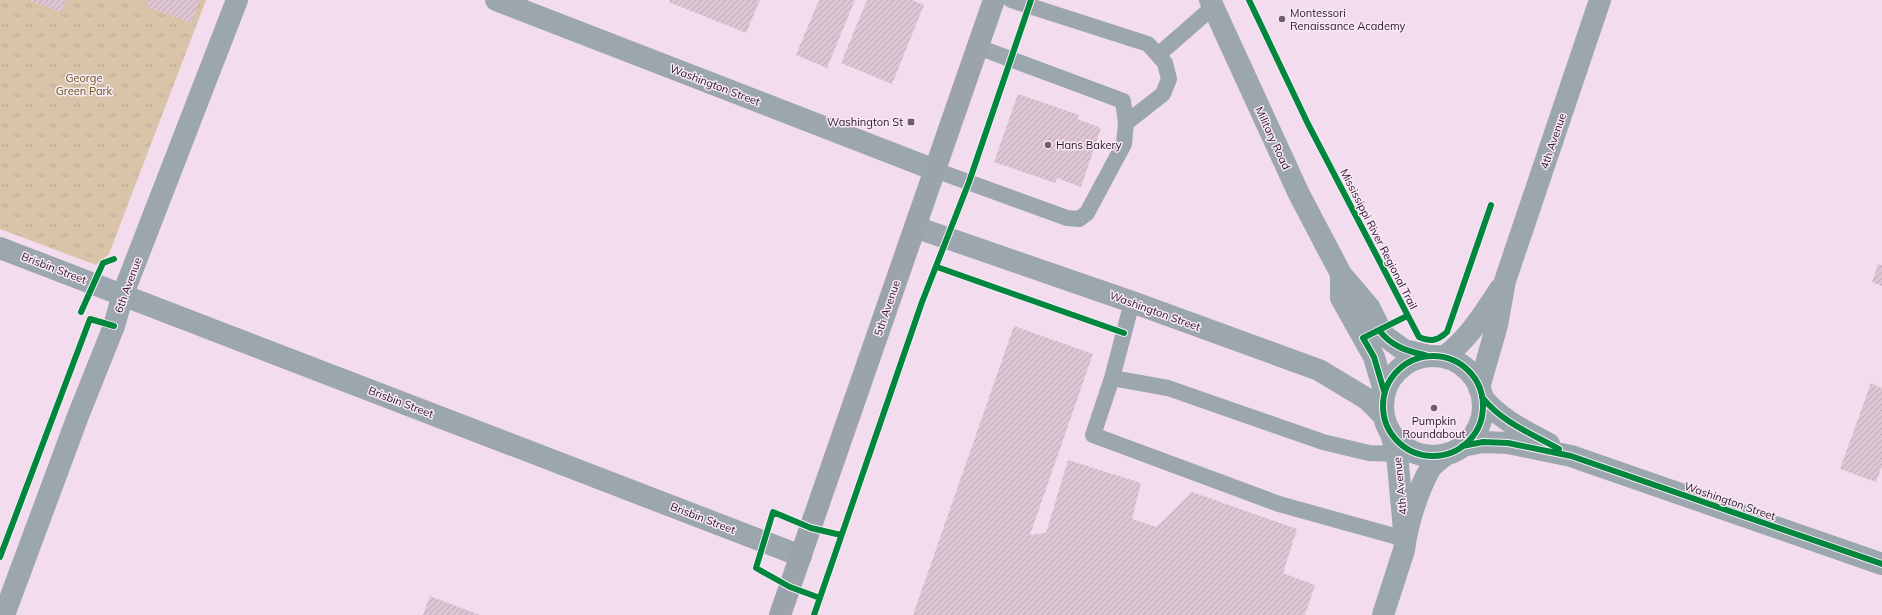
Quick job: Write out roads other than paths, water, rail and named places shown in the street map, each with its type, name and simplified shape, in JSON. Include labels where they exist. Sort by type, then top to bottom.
[{"type":"main road","name":"5th Avenue","points":[[780,615],[994,0]]},
{"type":"street","name":"6th Avenue","points":[[4,615],[75,424],[114,326],[123,294],[237,0]]},
{"type":"street","name":"Washington Street","points":[[496,0],[934,170]]},
{"type":"street","name":"4th Avenue","points":[[1481,392],[1497,325],[1505,282],[1600,0]]},
{"type":"street","name":"Military Road","points":[[1211,4],[1299,194],[1341,274],[1369,307],[1383,335],[1404,350],[1437,357]]},
{"type":"street","name":"Washington Street","points":[[915,227],[1132,302],[1319,370],[1367,399],[1387,425]]},
{"type":"street","name":"Brisbin Street","points":[[0,248],[123,294],[801,556]]},
{"type":"street","name":"Military Road","points":[[1341,274],[1341,298],[1374,357],[1384,391]]},
{"type":"street","name":"4th Avenue","points":[[1437,357],[1460,345],[1505,282]]},
{"type":"street","points":[[1419,357],[1437,357],[1453,359],[1467,368],[1477,382],[1481,392],[1483,414],[1478,429],[1468,443],[1438,456],[1422,455],[1406,449],[1393,438],[1387,425],[1382,407],[1384,391],[1392,376],[1404,364],[1419,357]]},
{"type":"street","name":"Washington Street","points":[[1481,392],[1491,409],[1505,420],[1571,456]]},
{"type":"street","name":"4th Avenue","points":[[1383,615],[1404,550],[1405,539],[1397,454],[1387,425]]},
{"type":"street","name":"Washington Street","points":[[1454,450],[1483,442],[1508,443],[1571,456],[1882,564]]},
{"type":"street","name":"4th Avenue","points":[[1405,539],[1419,494],[1431,468],[1454,450]]},
{"type":"lane","points":[[1011,0],[1148,44],[1165,63],[1169,79],[1163,94],[1126,123]]},
{"type":"lane","points":[[1158,55],[1211,4]]},
{"type":"lane","points":[[934,170],[1067,218],[1079,219],[1087,213],[1124,144],[1126,123],[1123,101],[978,47]]},
{"type":"lane","points":[[1132,302],[1112,378],[1093,435],[1279,504],[1405,539]]},
{"type":"lane","points":[[1112,378],[1168,388],[1323,442],[1369,453],[1397,454]]},
{"type":"place","name":"Montessori Renaissance Academy","points":[[1282,19]]},
{"type":"place","name":"Washington St","points":[[911,122]]},
{"type":"place","name":"Hans Bakery","points":[[1048,145]]},
{"type":"place","name":"Pumpkin Roundabout","points":[[1434,408]]},
{"type":"park label","name":"George Green Park","points":[[84,84]]}]
